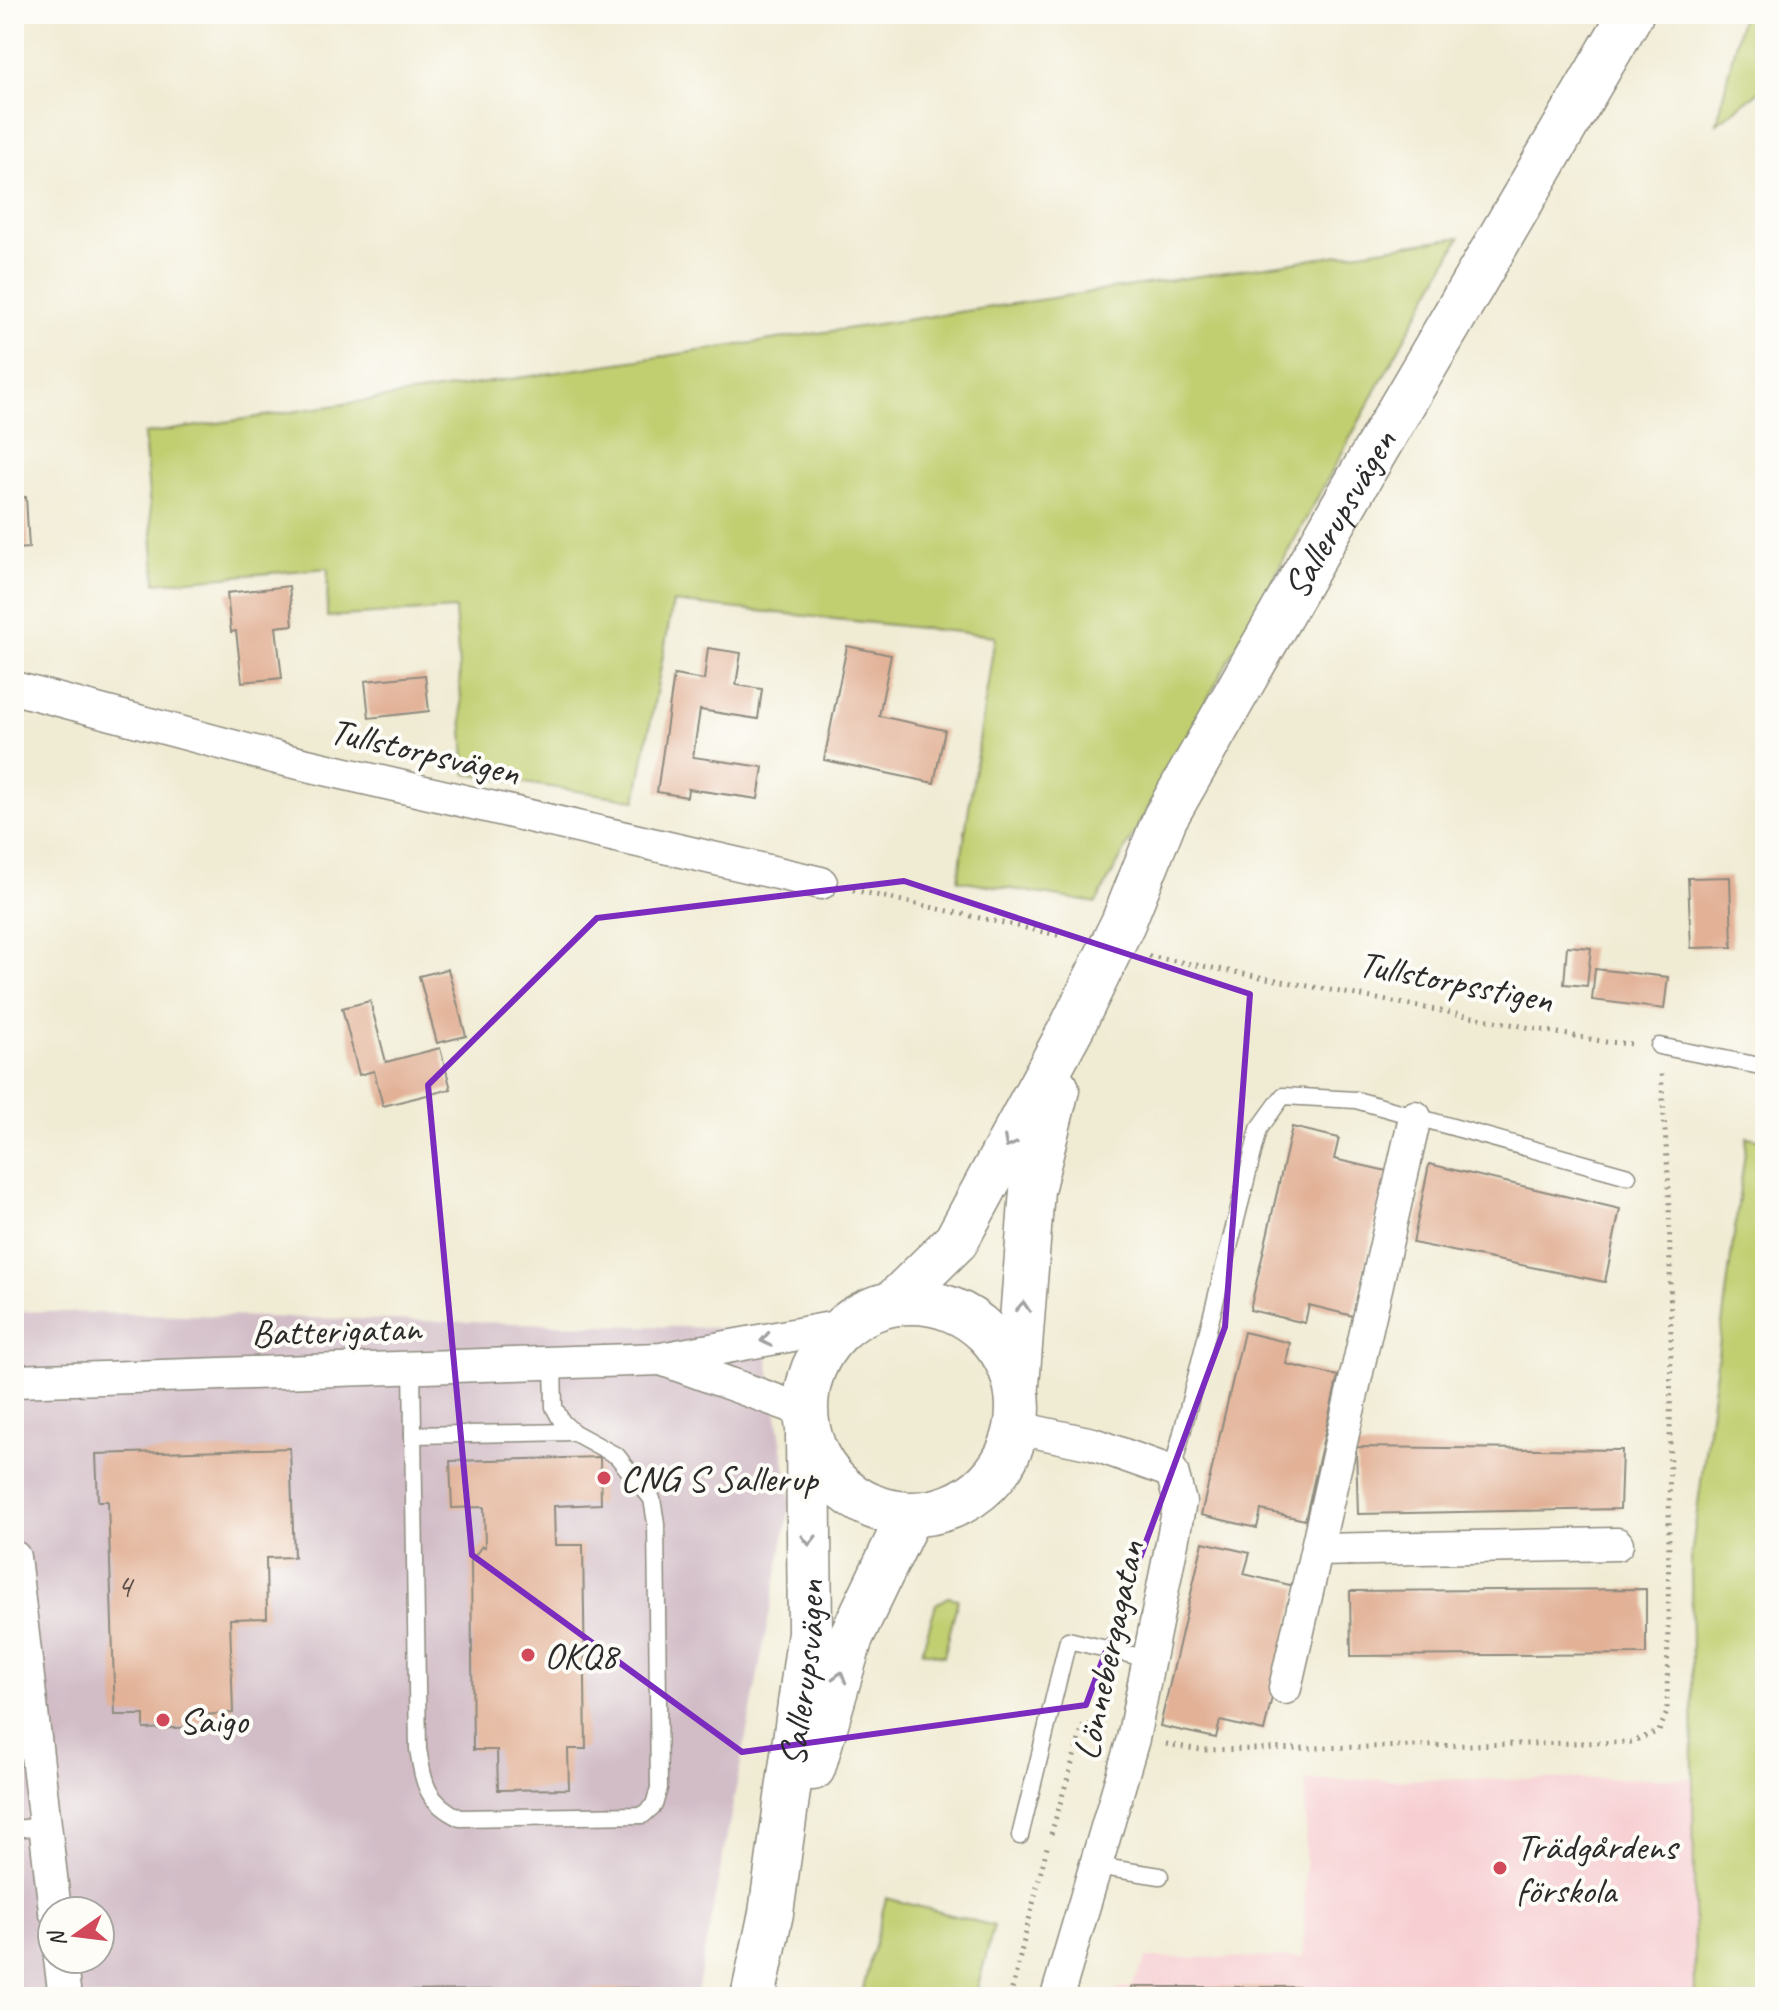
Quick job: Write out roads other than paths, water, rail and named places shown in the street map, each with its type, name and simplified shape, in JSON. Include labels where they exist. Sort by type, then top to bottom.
[{"type":"main road","name":"Sallerupsvägen","points":[[771,1913],[810,1632],[808,1379],[821,1350],[842,1326],[894,1302],[956,1241],[1073,1025],[1123,923],[1165,818],[1339,513],[1631,14]]},
{"type":"main road","name":"Sallerupsvägen","points":[[807,1422],[822,1465],[845,1492],[875,1509],[909,1516],[947,1510],[980,1492],[1004,1463],[1018,1428],[1017,1385],[1032,1190],[1073,1025]]},
{"type":"main road","name":"Sallerupsvägen","points":[[894,1302],[934,1303],[972,1319],[1001,1347],[1017,1385]]},
{"type":"main road","name":"Sallerupsvägen","points":[[753,1997],[771,1913],[851,1637],[909,1516]]},
{"type":"street","name":"Tullstorpsvägen","points":[[14,688],[281,759],[821,883]]},
{"type":"street","points":[[1285,1688],[1415,1117]]},
{"type":"street","name":"Batterigatan","points":[[14,1381],[661,1359],[842,1326]]},
{"type":"street","name":"Batterigatan","points":[[661,1359],[807,1422]]},
{"type":"street","points":[[1018,1428],[1093,1444],[1172,1472]]},
{"type":"street","name":"Lönnebergagatan","points":[[1057,1997],[1133,1739],[1180,1502],[1172,1472]]},
{"type":"street","points":[[1317,1550],[1617,1544]]},
{"type":"street","points":[[14,1557],[30,1827],[50,1895]]},
{"type":"street","points":[[62,1975],[65,1997]]},
{"type":"lane","points":[[1659,1046],[1765,1067]]},
{"type":"lane","points":[[1172,1472],[1259,1129],[1283,1096],[1356,1100],[1628,1176]]},
{"type":"lane","points":[[412,1368],[418,1749],[423,1779],[430,1795],[440,1809],[460,1818],[643,1815],[654,1805],[659,1788],[656,1523],[652,1499],[617,1456],[573,1432],[562,1422],[554,1407],[553,1363]]},
{"type":"lane","points":[[413,1435],[573,1432]]},
{"type":"lane","points":[[1020,1836],[1068,1640],[1149,1659]]},
{"type":"lane","points":[[1096,1866],[1160,1876]]},
{"type":"place","name":"CNG S Sallerup","points":[[604,1478]]},
{"type":"place","name":"OKQ8","points":[[528,1655]]},
{"type":"place","name":"Saigo","points":[[163,1720]]},
{"type":"place","name":"Trädgårdens förskola","points":[[1500,1868]]}]
